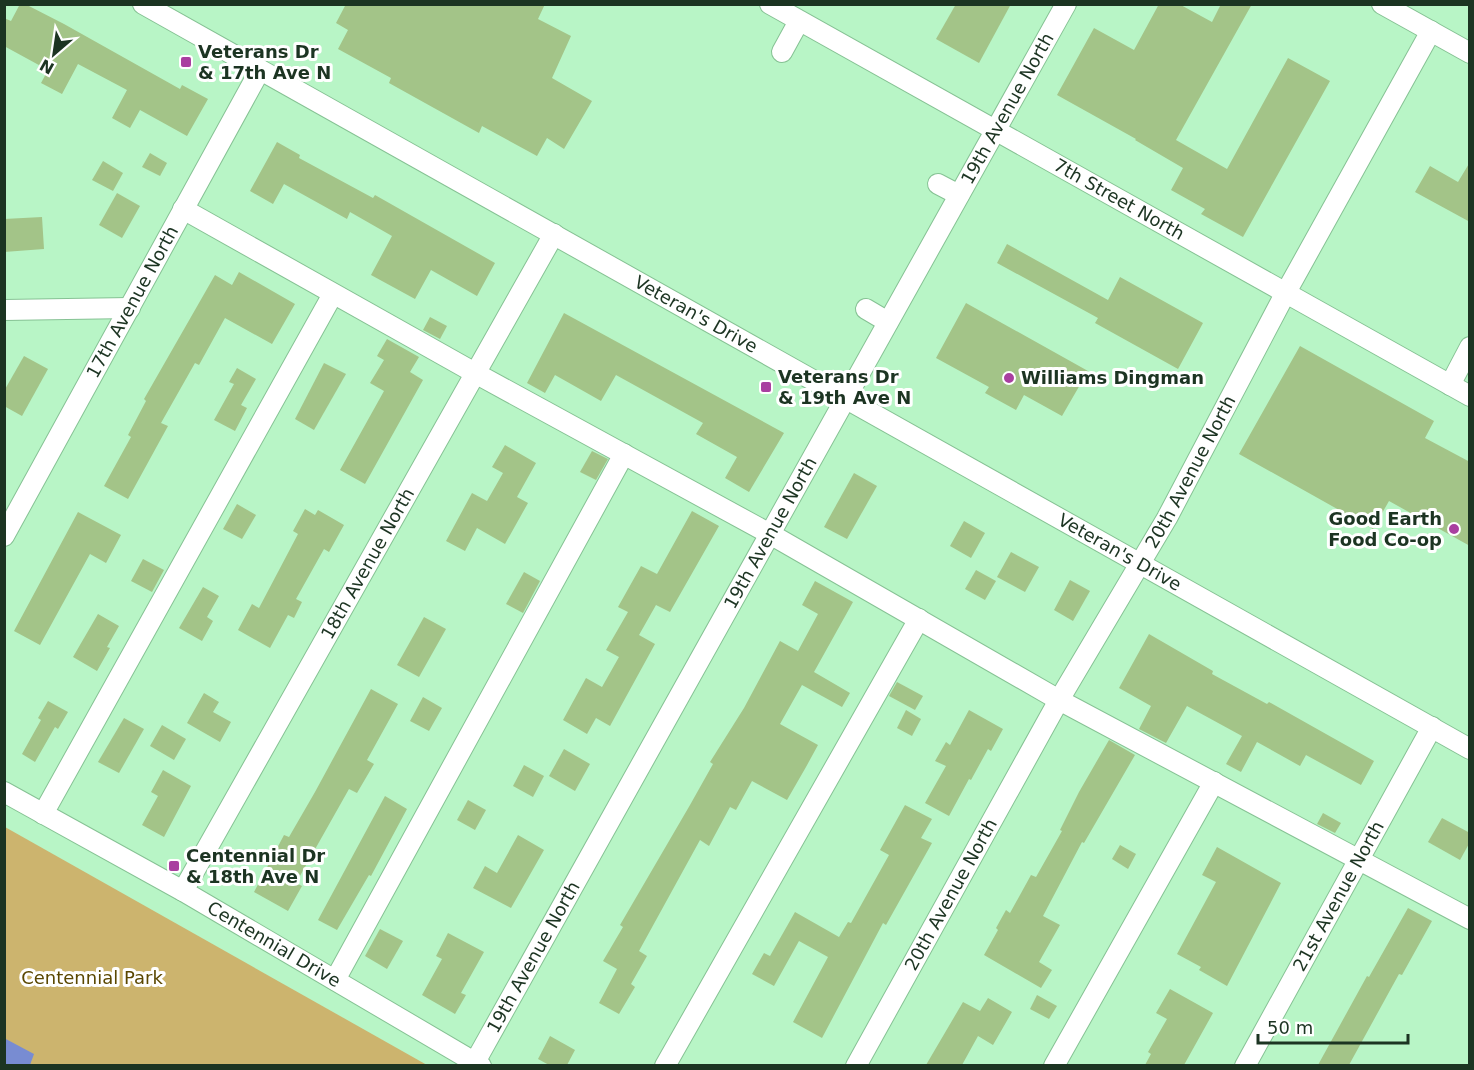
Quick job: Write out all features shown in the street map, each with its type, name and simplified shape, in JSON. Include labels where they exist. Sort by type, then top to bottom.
[{"type":"street","name":"Veteran's Drive","points":[[143,4],[1470,749]]},
{"type":"street","name":"7th Street North","points":[[770,4],[1470,396]]},
{"type":"street","name":"19th Avenue North","points":[[478,1064],[1066,4]]},
{"type":"street","points":[[1382,4],[1470,53]]},
{"type":"street","points":[[782,52],[799,21]]},
{"type":"street","name":"20th Avenue North","points":[[856,1065],[1059,700],[1167,518],[1285,294],[1431,31]]},
{"type":"street","name":"17th Avenue North","points":[[4,536],[260,70]]},
{"type":"street","points":[[938,184],[959,195]]},
{"type":"street","points":[[183,209],[475,373],[770,534],[1059,700],[1470,919]]},
{"type":"street","name":"18th Avenue North","points":[[183,891],[554,234]]},
{"type":"street","points":[[43,814],[333,294]]},
{"type":"street","points":[[4,310],[130,308]]},
{"type":"street","points":[[867,309],[888,322]]},
{"type":"street","points":[[1450,385],[1470,347]]},
{"type":"street","points":[[335,980],[624,454]]},
{"type":"street","points":[[665,1065],[919,619]]},
{"type":"street","name":"21st Avenue North","points":[[1245,1065],[1432,727]]},
{"type":"street","points":[[1054,1065],[1214,782]]},
{"type":"street","name":"Centennial Drive","points":[[4,792],[183,891],[478,1064]]},
{"type":"green space","name":"Centennial Park","points":[[5,827],[427,1065],[5,1065]]},
{"type":"water","points":[[4,1038],[34,1054],[30,1065],[5,1065]]},
{"type":"building","points":[[20,4],[25,4],[64,24],[180,89],[182,85],[208,99],[187,136],[140,110],[130,128],[112,118],[127,90],[78,64],[62,94],[41,83],[48,70],[4,46],[4,18],[11,21]]},
{"type":"building","points":[[346,4],[545,4],[538,19],[571,36],[552,78],[592,101],[564,149],[547,138],[537,156],[482,126],[479,133],[389,83],[391,78],[338,49],[348,30],[336,23]]},
{"type":"building","points":[[956,4],[1011,4],[979,63],[936,39]]},
{"type":"building","points":[[1159,4],[1179,4],[1212,22],[1221,4],[1252,4],[1176,140],[1227,169],[1288,58],[1330,81],[1243,237],[1201,214],[1205,209],[1171,190],[1183,168],[1057,95],[1094,28],[1134,50]]},
{"type":"building","points":[[277,142],[300,155],[299,158],[373,198],[375,195],[495,263],[477,296],[431,270],[415,299],[371,275],[392,236],[350,212],[347,219],[284,184],[273,204],[250,191]]},
{"type":"building","points":[[150,153],[167,163],[160,176],[142,167]]},
{"type":"building","points":[[103,161],[123,173],[113,191],[92,180]]},
{"type":"building","points":[[1470,162],[1470,222],[1415,192],[1430,166],[1458,182]]},
{"type":"building","points":[[117,193],[140,206],[122,238],[99,225]]},
{"type":"building","points":[[42,217],[44,249],[4,252],[4,219]]},
{"type":"building","points":[[1007,244],[1108,300],[1120,277],[1203,323],[1178,369],[1095,323],[1098,318],[997,263]]},
{"type":"building","points":[[239,272],[295,304],[272,344],[225,318],[199,365],[195,363],[161,423],[168,426],[128,499],[104,486],[131,437],[128,435],[146,401],[144,399],[215,275],[232,285]]},
{"type":"building","points":[[966,303],[1088,371],[1062,416],[1024,395],[1016,410],[985,393],[989,387],[936,358]]},
{"type":"building","points":[[564,313],[784,433],[749,492],[725,478],[737,457],[696,434],[703,423],[616,375],[601,401],[555,375],[545,393],[527,383]]},
{"type":"building","points":[[430,317],[447,326],[440,339],[423,330]]},
{"type":"building","points":[[387,339],[419,357],[410,372],[423,380],[365,484],[340,470],[384,391],[370,383],[384,360],[377,356]]},
{"type":"building","points":[[1300,346],[1434,421],[1425,438],[1470,462],[1470,546],[1389,501],[1373,529],[1239,454]]},
{"type":"building","points":[[24,356],[48,369],[22,416],[4,406],[4,391]]},
{"type":"building","points":[[324,363],[346,374],[314,430],[295,419]]},
{"type":"building","points":[[237,368],[256,379],[241,405],[247,408],[235,431],[214,420],[234,384],[229,382]]},
{"type":"building","points":[[505,445],[536,463],[517,497],[528,503],[505,544],[477,528],[465,551],[446,541],[472,493],[487,501],[503,473],[492,467]]},
{"type":"building","points":[[592,451],[608,459],[596,480],[580,472]]},
{"type":"building","points":[[854,473],[877,486],[847,539],[824,527]]},
{"type":"building","points":[[237,504],[256,515],[242,539],[223,529]]},
{"type":"building","points":[[305,509],[315,515],[318,510],[344,525],[329,552],[324,549],[296,599],[302,602],[294,618],[288,615],[270,648],[238,630],[252,604],[259,608],[298,534],[293,531]]},
{"type":"building","points":[[692,511],[719,526],[670,612],[656,605],[639,635],[655,644],[610,726],[596,718],[587,734],[563,720],[586,678],[602,687],[619,657],[606,650],[628,612],[618,607],[641,566],[657,574]]},
{"type":"building","points":[[78,512],[121,535],[106,563],[90,554],[40,645],[14,631]]},
{"type":"building","points":[[964,521],[985,533],[971,558],[950,546]]},
{"type":"building","points":[[1011,552],[1039,567],[1025,592],[997,577]]},
{"type":"building","points":[[143,559],[164,570],[152,592],[131,581]]},
{"type":"building","points":[[976,570],[996,581],[985,600],[965,589]]},
{"type":"building","points":[[524,572],[540,581],[523,613],[506,604]]},
{"type":"building","points":[[1070,580],[1090,591],[1073,621],[1054,610]]},
{"type":"building","points":[[815,581],[853,602],[814,672],[850,693],[842,707],[802,685],[780,724],[818,745],[806,767],[787,800],[752,781],[736,810],[730,807],[709,846],[700,840],[639,951],[647,956],[631,984],[635,987],[619,1014],[599,1003],[617,969],[603,961],[623,927],[620,925],[713,764],[710,762],[744,708],[780,641],[798,651],[818,614],[802,605]]},
{"type":"building","points":[[203,587],[219,596],[207,617],[213,621],[202,641],[179,628]]},
{"type":"building","points":[[98,614],[119,626],[97,671],[73,657]]},
{"type":"building","points":[[424,617],[446,629],[419,677],[397,665]]},
{"type":"building","points":[[1149,634],[1213,671],[1212,674],[1267,704],[1269,702],[1374,761],[1361,785],[1306,755],[1300,766],[1257,742],[1241,772],[1226,764],[1242,736],[1187,706],[1166,743],[1139,729],[1151,706],[1119,688]]},
{"type":"building","points":[[897,682],[923,696],[915,710],[889,696]]},
{"type":"building","points":[[371,689],[398,704],[367,760],[374,764],[357,793],[349,789],[296,883],[302,886],[288,911],[254,892],[284,835],[289,837],[315,792]]},
{"type":"building","points":[[204,693],[219,702],[213,712],[231,722],[220,742],[187,723]]},
{"type":"building","points":[[423,697],[442,708],[429,731],[410,721]]},
{"type":"building","points":[[48,701],[68,712],[58,729],[55,727],[35,762],[22,754],[41,720],[38,718]]},
{"type":"building","points":[[906,710],[921,719],[912,736],[897,728]]},
{"type":"building","points":[[969,710],[1003,729],[991,751],[988,749],[971,780],[969,779],[949,816],[925,803],[946,766],[935,761],[946,742],[950,745]]},
{"type":"building","points":[[124,718],[144,729],[119,773],[98,762]]},
{"type":"building","points":[[162,725],[186,739],[174,760],[150,746]]},
{"type":"building","points":[[1109,740],[1135,755],[1084,843],[1082,842],[1043,916],[1060,925],[1039,962],[1052,970],[1041,988],[984,955],[1006,910],[1010,913],[1031,875],[1036,877],[1062,831],[1060,830],[1079,792]]},
{"type":"building","points":[[564,749],[590,764],[575,791],[549,776]]},
{"type":"building","points":[[524,765],[544,776],[533,797],[513,786]]},
{"type":"building","points":[[163,770],[191,786],[164,837],[142,825],[158,796],[151,792]]},
{"type":"building","points":[[385,796],[407,809],[371,876],[369,875],[337,930],[318,920]]},
{"type":"building","points":[[468,800],[486,810],[475,830],[457,820]]},
{"type":"building","points":[[905,805],[932,819],[921,838],[932,843],[886,925],[883,923],[822,1038],[793,1022],[828,957],[799,941],[774,986],[752,974],[764,953],[770,956],[795,912],[839,937],[848,922],[851,923],[889,855],[880,850]]},
{"type":"building","points":[[1323,813],[1341,823],[1335,833],[1317,824]]},
{"type":"building","points":[[1442,818],[1470,833],[1470,842],[1460,860],[1428,842]]},
{"type":"building","points":[[518,835],[544,850],[511,908],[473,888],[485,866],[497,873]]},
{"type":"building","points":[[1120,845],[1136,854],[1128,869],[1112,859]]},
{"type":"building","points":[[1217,847],[1281,883],[1227,986],[1199,970],[1201,967],[1177,954],[1216,882],[1202,875]]},
{"type":"building","points":[[1408,908],[1432,921],[1402,975],[1399,974],[1349,1065],[1318,1065],[1367,976],[1369,977]]},
{"type":"building","points":[[380,929],[403,941],[387,969],[365,956]]},
{"type":"building","points":[[448,933],[484,952],[461,993],[466,995],[455,1014],[422,995],[442,959],[436,956]]},
{"type":"building","points":[[1170,989],[1213,1013],[1184,1065],[1145,1065],[1151,1054],[1148,1052],[1167,1019],[1156,1013]]},
{"type":"building","points":[[1037,995],[1057,1006],[1049,1019],[1030,1009]]},
{"type":"building","points":[[988,998],[1012,1012],[993,1045],[978,1036],[962,1065],[926,1065],[963,1002],[980,1011]]},
{"type":"building","points":[[550,1036],[575,1050],[567,1065],[549,1065],[538,1059]]},
{"type":"place","name":"Veterans Dr & 17th Ave N","points":[[186,62]]},
{"type":"place","name":"Williams Dingman","points":[[1009,378]]},
{"type":"place","name":"Veterans Dr & 19th Ave N","points":[[766,387]]},
{"type":"place","name":"Good Earth Food Co-op","points":[[1454,529]]},
{"type":"place","name":"Centennial Dr & 18th Ave N","points":[[174,866]]}]
